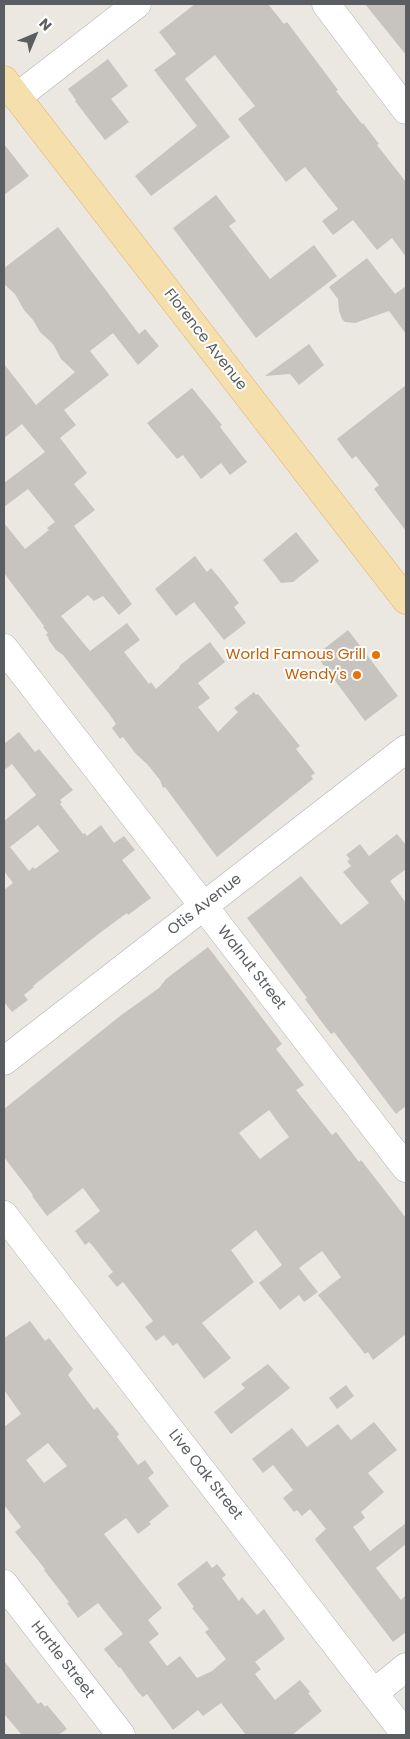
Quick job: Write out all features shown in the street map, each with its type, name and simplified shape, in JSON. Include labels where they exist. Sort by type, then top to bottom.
[{"type":"main road","name":"Florence Avenue","points":[[10,88],[406,600]]},
{"type":"street","points":[[10,88],[137,4]]},
{"type":"street","points":[[326,4],[406,110]]},
{"type":"street","name":"Walnut Street","points":[[4,648],[406,1168]]},
{"type":"street","name":"Otis Avenue","points":[[4,1061],[406,749]]},
{"type":"street","name":"Live Oak Street","points":[[4,1215],[406,1735]]},
{"type":"street","name":"Hartle Street","points":[[4,1584],[121,1735]]},
{"type":"street","points":[[374,1693],[406,1667]]},
{"type":"building","points":[[195,4],[268,4],[284,24],[287,22],[338,90],[336,91],[363,123],[379,144],[377,145],[406,182],[406,257],[392,238],[377,250],[353,220],[333,235],[322,221],[338,209],[305,167],[286,182],[238,119],[255,106],[215,55],[185,79],[230,137],[151,196],[135,176],[197,126],[154,70],[176,54],[159,32]]},
{"type":"building","points":[[365,4],[406,4],[406,55]]},
{"type":"building","points":[[108,59],[128,86],[111,99],[129,122],[105,140],[68,89]]},
{"type":"building","points":[[4,144],[29,176],[4,195]]},
{"type":"building","points":[[216,195],[236,221],[229,226],[270,279],[314,245],[337,276],[256,338],[173,228]]},
{"type":"building","points":[[58,227],[139,334],[145,329],[159,346],[138,365],[113,333],[90,351],[109,375],[64,410],[76,425],[60,438],[87,473],[74,484],[95,510],[74,526],[132,604],[119,615],[103,596],[94,601],[88,595],[61,616],[90,651],[127,623],[140,640],[124,652],[149,684],[151,682],[156,689],[179,666],[210,642],[225,662],[198,683],[210,698],[198,707],[218,732],[238,712],[234,708],[254,692],[256,695],[258,694],[300,746],[296,749],[315,773],[311,776],[313,779],[217,857],[165,787],[163,788],[160,780],[147,764],[135,753],[123,737],[120,739],[112,728],[116,724],[110,715],[63,655],[56,650],[46,635],[48,633],[44,626],[4,573],[4,523],[25,549],[49,530],[47,528],[55,522],[28,489],[4,507],[4,483],[45,452],[22,424],[4,438],[4,364],[36,405],[75,372],[61,359],[53,344],[40,332],[15,294],[4,284],[4,268]]},
{"type":"building","points":[[367,258],[395,294],[406,286],[406,334],[389,311],[355,323],[345,322],[342,319],[338,299],[329,287]]},
{"type":"building","points":[[309,344],[324,365],[299,385],[290,374],[265,376]]},
{"type":"building","points":[[406,385],[406,531],[374,489],[379,485],[356,456],[352,459],[337,439]]},
{"type":"building","points":[[192,388],[222,425],[220,427],[247,462],[230,475],[221,463],[201,479],[183,455],[177,459],[147,423]]},
{"type":"building","points":[[296,532],[319,561],[293,582],[281,583],[263,560]]},
{"type":"building","points":[[195,556],[207,572],[211,568],[239,603],[234,607],[246,623],[224,640],[194,602],[176,616],[155,589]]},
{"type":"building","name":"Wendy's","points":[[348,630],[398,696],[365,721],[316,655]]},
{"type":"building","points":[[19,732],[35,752],[39,749],[73,790],[60,800],[62,802],[60,804],[83,834],[85,833],[87,836],[101,825],[114,843],[124,836],[135,850],[122,860],[151,898],[101,932],[33,986],[24,995],[28,1000],[12,1012],[4,1002],[4,890],[13,883],[4,871],[4,821],[36,795],[12,764],[4,770],[4,744]],"holes":[[[38,825],[59,851],[35,869],[33,867],[29,871],[10,847]]]},
{"type":"building","points":[[397,834],[406,845],[406,869],[390,881],[406,903],[406,1106],[396,1114],[334,1032],[331,1034],[321,1021],[305,999],[307,998],[247,918],[301,876],[341,925],[369,903],[343,872],[351,866],[347,861],[350,859],[346,855],[360,844],[369,856]]},
{"type":"building","points":[[208,947],[282,1044],[276,1049],[304,1085],[296,1090],[332,1135],[336,1132],[359,1162],[361,1160],[406,1218],[406,1334],[373,1360],[368,1352],[365,1354],[318,1295],[341,1277],[322,1251],[299,1268],[318,1292],[304,1302],[299,1295],[280,1310],[259,1283],[282,1265],[256,1230],[231,1250],[254,1282],[202,1323],[231,1358],[204,1379],[177,1343],[173,1346],[164,1335],[156,1341],[145,1327],[153,1321],[123,1282],[117,1287],[108,1276],[113,1272],[92,1245],[89,1242],[85,1245],[75,1231],[100,1211],[83,1188],[47,1216],[4,1157],[4,1109],[120,1016],[159,988],[166,979]],"holes":[[[269,1110],[289,1137],[260,1159],[239,1133]]]},
{"type":"building","points":[[30,1321],[45,1341],[49,1338],[73,1369],[68,1375],[94,1410],[97,1407],[119,1434],[117,1437],[138,1465],[145,1460],[154,1473],[148,1478],[169,1506],[149,1522],[151,1524],[138,1534],[126,1518],[104,1534],[162,1608],[148,1620],[159,1634],[149,1642],[167,1666],[180,1656],[197,1678],[212,1671],[226,1659],[205,1632],[209,1629],[192,1608],[194,1607],[177,1584],[207,1561],[212,1568],[217,1564],[226,1575],[222,1578],[239,1601],[242,1597],[257,1615],[264,1609],[285,1639],[255,1662],[261,1669],[255,1674],[275,1700],[300,1680],[322,1711],[292,1735],[246,1735],[221,1703],[203,1716],[198,1710],[173,1730],[147,1694],[143,1697],[138,1692],[104,1649],[123,1634],[98,1603],[78,1618],[45,1569],[15,1532],[21,1527],[4,1505],[4,1427],[21,1414],[4,1390],[4,1338]],"holes":[[[48,1443],[67,1466],[44,1483],[26,1460]]]},
{"type":"building","points":[[268,1364],[290,1388],[231,1434],[214,1412],[245,1388],[241,1384]]},
{"type":"building","points":[[346,1385],[354,1396],[337,1409],[329,1398]]},
{"type":"building","points":[[374,1422],[397,1450],[368,1473],[384,1492],[361,1512],[365,1518],[353,1527],[370,1551],[406,1523],[406,1544],[376,1568],[401,1600],[406,1595],[406,1632],[393,1642],[316,1541],[315,1539],[326,1529],[310,1509],[302,1516],[297,1510],[294,1512],[283,1498],[293,1490],[273,1465],[263,1473],[252,1459],[292,1428],[307,1447],[338,1424],[351,1440]]},
{"type":"building","points":[[4,1661],[38,1704],[41,1702],[45,1707],[47,1705],[67,1729],[58,1735],[22,1735],[4,1714]]},
{"type":"place","name":"World Famous Grill","points":[[376,655]]},
{"type":"place","name":"Wendy's","points":[[357,675]]}]
